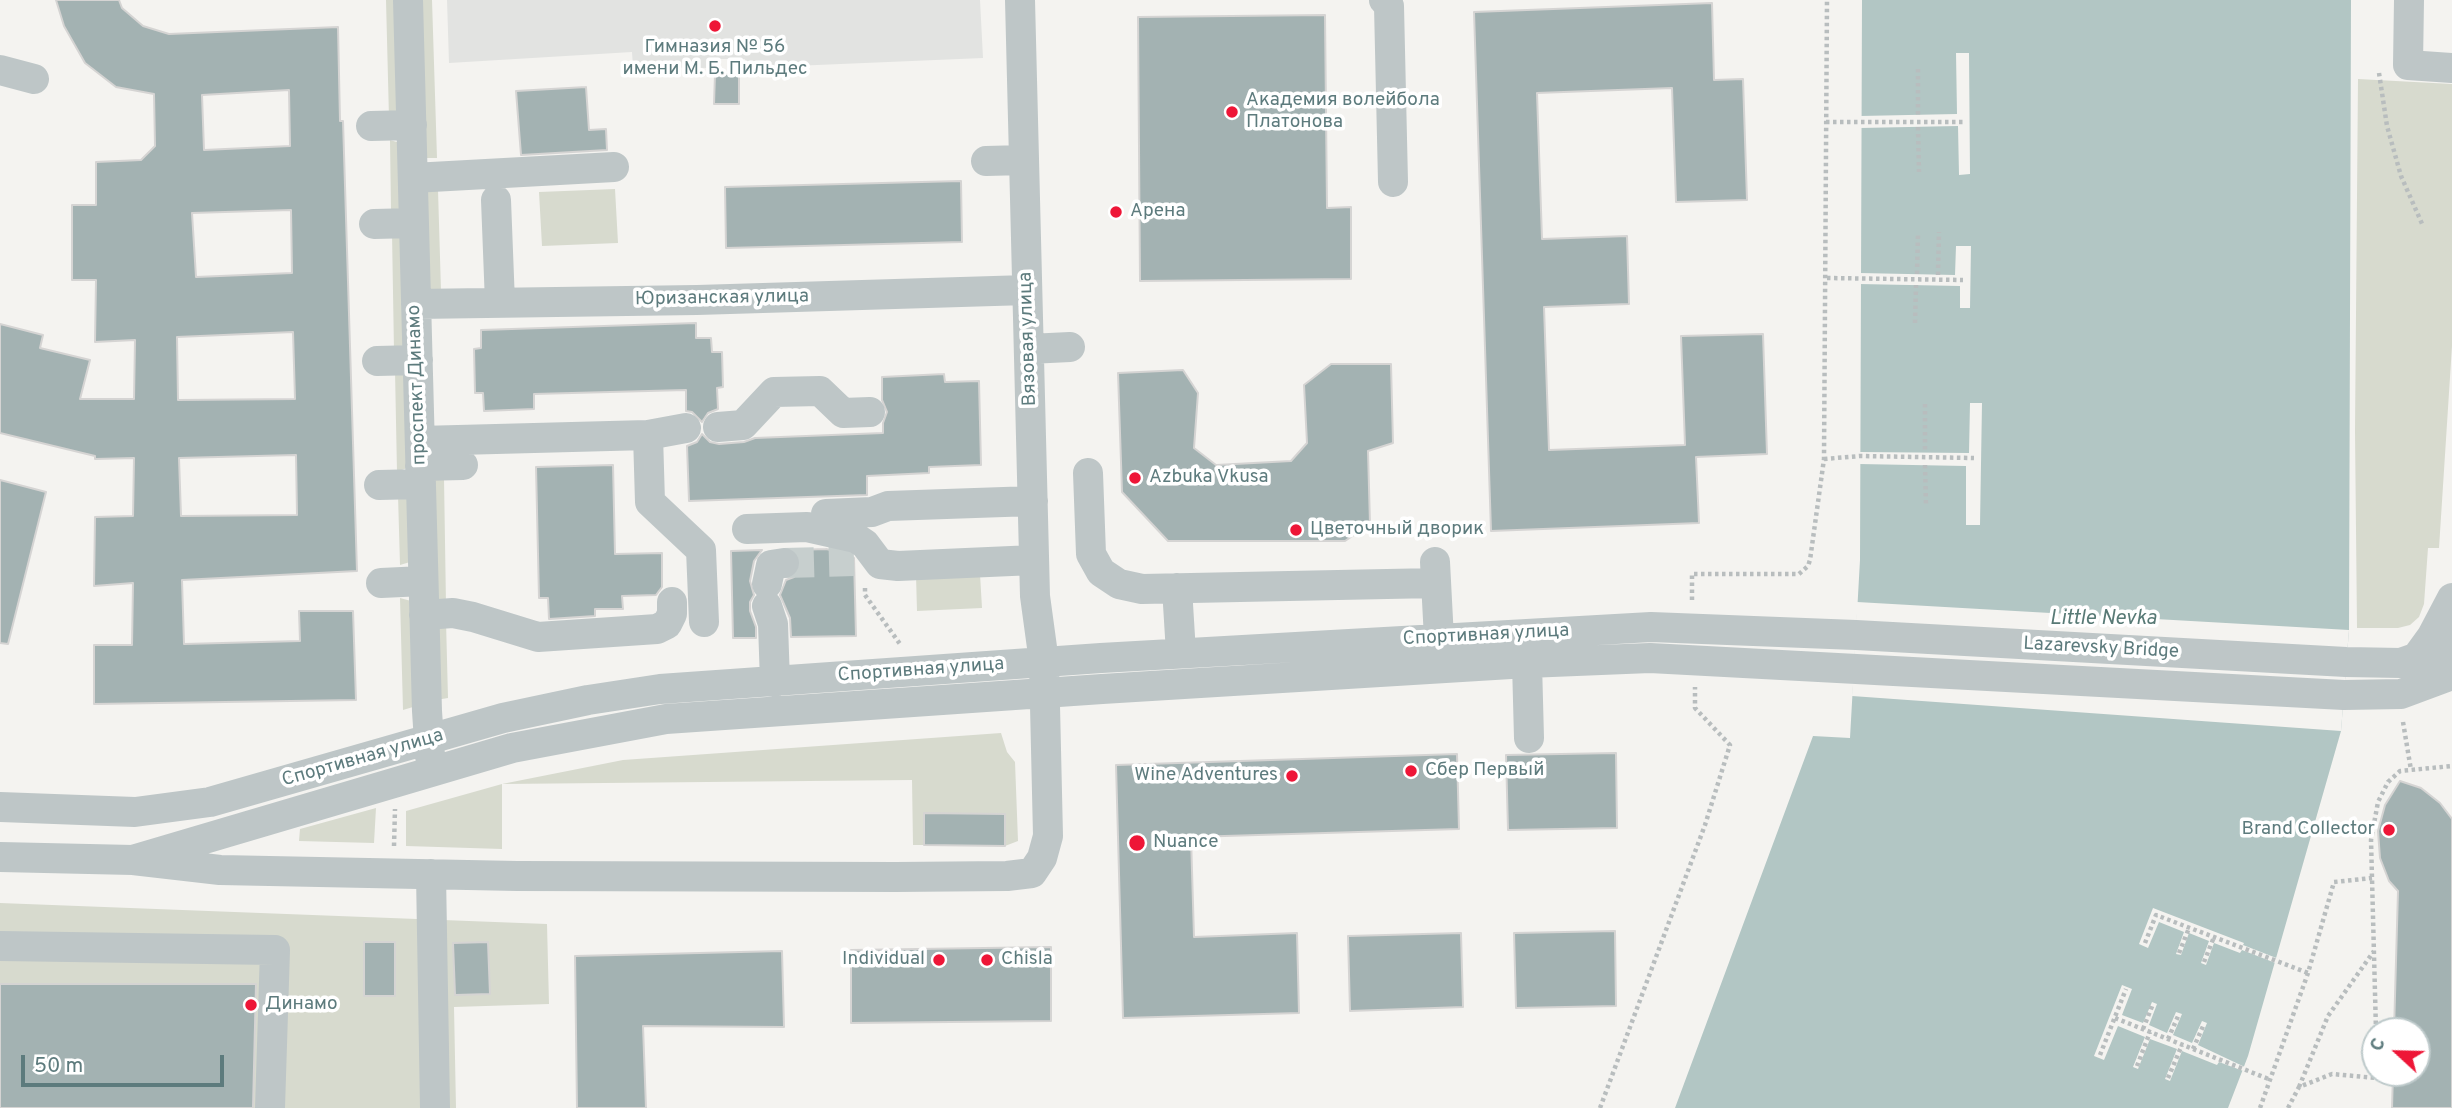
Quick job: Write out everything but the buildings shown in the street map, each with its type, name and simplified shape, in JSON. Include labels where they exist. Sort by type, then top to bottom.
[{"type":"street","name":"проспект Динамо","points":[[408,0],[424,615],[431,770]]},
{"type":"street","name":"Вязовая улица","points":[[1020,0],[1035,596],[1045,677]]},
{"type":"street","points":[[1384,0],[1389,6],[1393,182]]},
{"type":"street","points":[[2409,0],[2409,65],[2452,68]]},
{"type":"street","points":[[0,70],[34,79]]},
{"type":"street","points":[[371,126],[412,125]]},
{"type":"street","points":[[986,161],[1024,160]]},
{"type":"street","points":[[413,178],[614,167]]},
{"type":"street","points":[[496,200],[500,303]]},
{"type":"street","points":[[374,224],[414,223]]},
{"type":"street","name":"Юризанская улица","points":[[416,304],[1027,290]]},
{"type":"street","points":[[1029,349],[1070,348]]},
{"type":"street","points":[[377,361],[418,360]]},
{"type":"street","points":[[718,427],[743,425],[774,393],[820,391],[844,413],[870,412]]},
{"type":"street","points":[[379,485],[420,464],[686,428]]},
{"type":"street","points":[[648,435],[650,502],[701,550],[704,622]]},
{"type":"street","points":[[420,464],[463,466]]},
{"type":"street","points":[[1088,473],[1091,554],[1101,572],[1119,584],[1142,589],[1177,588],[1435,572],[1439,639]]},
{"type":"street","points":[[826,514],[872,512],[888,506],[1033,501]]},
{"type":"street","points":[[747,529],[807,527],[856,538],[865,544],[867,563],[898,566],[1034,560]]},
{"type":"street","points":[[381,583],[424,581]]},
{"type":"street","points":[[773,584],[775,682]]},
{"type":"street","points":[[1177,588],[1181,653]]},
{"type":"street","points":[[2416,658],[2432,636],[2452,598]]},
{"type":"street","points":[[424,615],[453,613],[474,617],[538,637],[657,629],[667,624],[672,614],[672,602]]},
{"type":"street","name":"Спортивная улица","points":[[133,860],[512,748],[666,719],[1045,677],[1181,653],[1651,626],[1856,635]]},
{"type":"street","name":"Lazarevsky Bridge","points":[[1856,635],[2346,662],[2401,663],[2416,658]]},
{"type":"street","points":[[2416,658],[2452,645]]},
{"type":"street","name":"Спортивная улица","points":[[0,807],[135,812],[210,802],[503,718],[588,699],[660,689],[775,682],[1045,677],[1650,658],[1854,669]]},
{"type":"street","points":[[1527,663],[1529,738]]},
{"type":"street","name":"Lazarevsky Bridge","points":[[1854,669],[2344,695],[2401,694],[2452,675]]},
{"type":"street","name":"Спортивная улица","points":[[0,857],[133,860],[220,870],[431,874],[896,877],[1007,876],[1032,873],[1042,858],[1048,836],[1045,677]]},
{"type":"street","points":[[431,874],[435,1108]]},
{"type":"street","points":[[0,946],[275,950],[270,1108]]},
{"type":"path","points":[[1692,605],[1692,574],[1799,574],[1804,571],[1810,559],[1824,459],[1827,0]]},
{"type":"path","points":[[2379,66],[2386,126],[2401,176],[2423,226]]},
{"type":"path","points":[[1918,69],[1918,115]]},
{"type":"path","points":[[1826,122],[1964,122]]},
{"type":"path","points":[[1918,127],[1919,172]]},
{"type":"path","points":[[1938,275],[1939,232]]},
{"type":"path","points":[[1917,274],[1918,233]]},
{"type":"path","points":[[1826,278],[1963,280]]},
{"type":"path","points":[[1915,323],[1916,285]]},
{"type":"path","points":[[1925,404],[1925,453]]},
{"type":"path","points":[[1824,459],[1860,456],[1974,458]]},
{"type":"path","points":[[1925,465],[1926,506]]},
{"type":"path","points":[[865,595],[900,644]]},
{"type":"path","points":[[1600,1108],[1705,825],[1730,745],[1695,708],[1695,683]]},
{"type":"path","points":[[2403,721],[2411,770]]},
{"type":"path","points":[[2376,1017],[2371,840],[2378,802],[2388,782],[2400,771],[2452,766]]},
{"type":"path","points":[[393,854],[395,802]]},
{"type":"path","points":[[2260,1108],[2308,973],[2334,882],[2372,878]]},
{"type":"path","points":[[2145,943],[2156,915],[2308,973]]},
{"type":"path","points":[[2179,953],[2189,928]]},
{"type":"path","points":[[2204,962],[2214,937]]},
{"type":"path","points":[[2288,1108],[2328,1016],[2375,951]]},
{"type":"path","points":[[2100,1055],[2126,989]]},
{"type":"path","points":[[2143,1029],[2153,1004]]},
{"type":"path","points":[[2168,1039],[2179,1014]]},
{"type":"path","points":[[2115,1018],[2271,1080]]},
{"type":"path","points":[[2193,1049],[2204,1024]]},
{"type":"path","points":[[2137,1066],[2151,1032]]},
{"type":"path","points":[[2168,1078],[2182,1045]]},
{"type":"path","points":[[2299,1087],[2332,1074],[2361,1077]]},
{"type":"shaded area","points":[[386,0],[397,0],[400,114],[389,118]]},
{"type":"shaded area","points":[[417,0],[432,0],[437,158],[422,158]]},
{"type":"shaded area","name":"Гимназия № 56 имени М. Б. Пильдес","points":[[447,0],[980,0],[983,58],[746,68],[745,59],[710,59],[710,68],[633,67],[632,52],[449,63]]},
{"type":"shaded area","points":[[2358,79],[2452,84],[2452,346],[2439,548],[2428,548],[2424,604],[2419,617],[2410,625],[2398,628],[2357,628],[2355,431]]},
{"type":"shaded area","points":[[390,140],[400,143],[402,209],[391,210]]},
{"type":"shaded area","points":[[615,189],[618,243],[542,246],[539,192]]},
{"type":"shaded area","points":[[438,190],[441,291],[428,290],[423,191]]},
{"type":"shaded area","points":[[392,233],[403,237],[405,347],[394,351]]},
{"type":"shaded area","points":[[395,371],[406,374],[407,468],[397,472]]},
{"type":"shaded area","points":[[444,478],[446,605],[436,604],[431,480]]},
{"type":"shaded area","points":[[398,495],[408,499],[410,562],[400,565]]},
{"type":"shaded area","points":[[980,574],[982,608],[917,611],[916,575]]},
{"type":"shaded area","points":[[400,598],[411,601],[413,707],[403,710]]},
{"type":"shaded area","points":[[446,621],[448,698],[436,700],[435,624]]},
{"type":"shaded area","points":[[1001,733],[1007,752],[1015,762],[1018,841],[1005,846],[1005,814],[925,813],[924,845],[913,845],[912,780],[502,784],[623,760]]},
{"type":"shaded area","points":[[502,784],[502,849],[406,846],[406,811]]},
{"type":"shaded area","points":[[376,808],[374,843],[299,841],[300,829]]},
{"type":"shaded area","name":"Динамо","points":[[0,903],[547,924],[549,1004],[454,1007],[456,1108],[0,1108]]},
{"type":"water","name":"Little Nevka","points":[[1862,0],[2351,0],[2349,630],[2341,731],[2248,1056],[2228,1108],[1675,1108],[1813,736],[1850,738],[1860,560]]},
{"type":"pier","points":[[1956,53],[1969,53],[1970,174],[1959,175],[1958,126],[1860,128],[1860,116],[1957,114]]},
{"type":"pier","points":[[1956,246],[1971,246],[1970,308],[1960,308],[1960,286],[1859,284],[1860,273],[1955,275]]},
{"type":"pier","points":[[1970,403],[1982,403],[1980,525],[1966,525],[1966,466],[1859,464],[1860,452],[1969,453]]},
{"type":"pier","points":[[1857,602],[2349,630],[2341,731],[1852,696]]},
{"type":"pier","points":[[2153,908],[2244,943],[2243,945],[2279,959],[2278,964],[2214,943],[2206,965],[2201,963],[2209,941],[2189,933],[2181,955],[2176,954],[2184,932],[2159,922],[2148,948],[2139,944]]},
{"type":"pier","points":[[2122,985],[2132,989],[2122,1015],[2143,1023],[2152,1002],[2157,1004],[2149,1025],[2167,1033],[2176,1012],[2182,1014],[2173,1035],[2192,1043],[2202,1021],[2207,1023],[2198,1045],[2247,1068],[2246,1072],[2219,1062],[2217,1065],[2182,1051],[2170,1081],[2165,1079],[2177,1049],[2150,1039],[2138,1069],[2133,1067],[2145,1037],[2118,1026],[2104,1060],[2094,1056]]},
{"type":"tunnel","points":[[784,563],[854,561]]},
{"type":"place","name":"Гимназия № 56 имени М. Б. Пильдес","points":[[715,26]]},
{"type":"place","name":"Академия волейбола Платонова","points":[[1232,112]]},
{"type":"place","name":"Арена","points":[[1116,212]]},
{"type":"place","name":"Azbuka Vkusa","points":[[1135,478]]},
{"type":"place","name":"Цветочный дворик","points":[[1296,530]]},
{"type":"place","name":"Сбер Первый","points":[[1411,771]]},
{"type":"place","name":"Wine Adventures","points":[[1292,776]]},
{"type":"place","name":"Brand Collector","points":[[2389,830]]},
{"type":"place","name":"Nuance","points":[[1137,843]]},
{"type":"place","name":"Individual","points":[[939,960]]},
{"type":"place","name":"Chisla","points":[[987,960]]},
{"type":"place","name":"Динамо","points":[[251,1005]]}]
